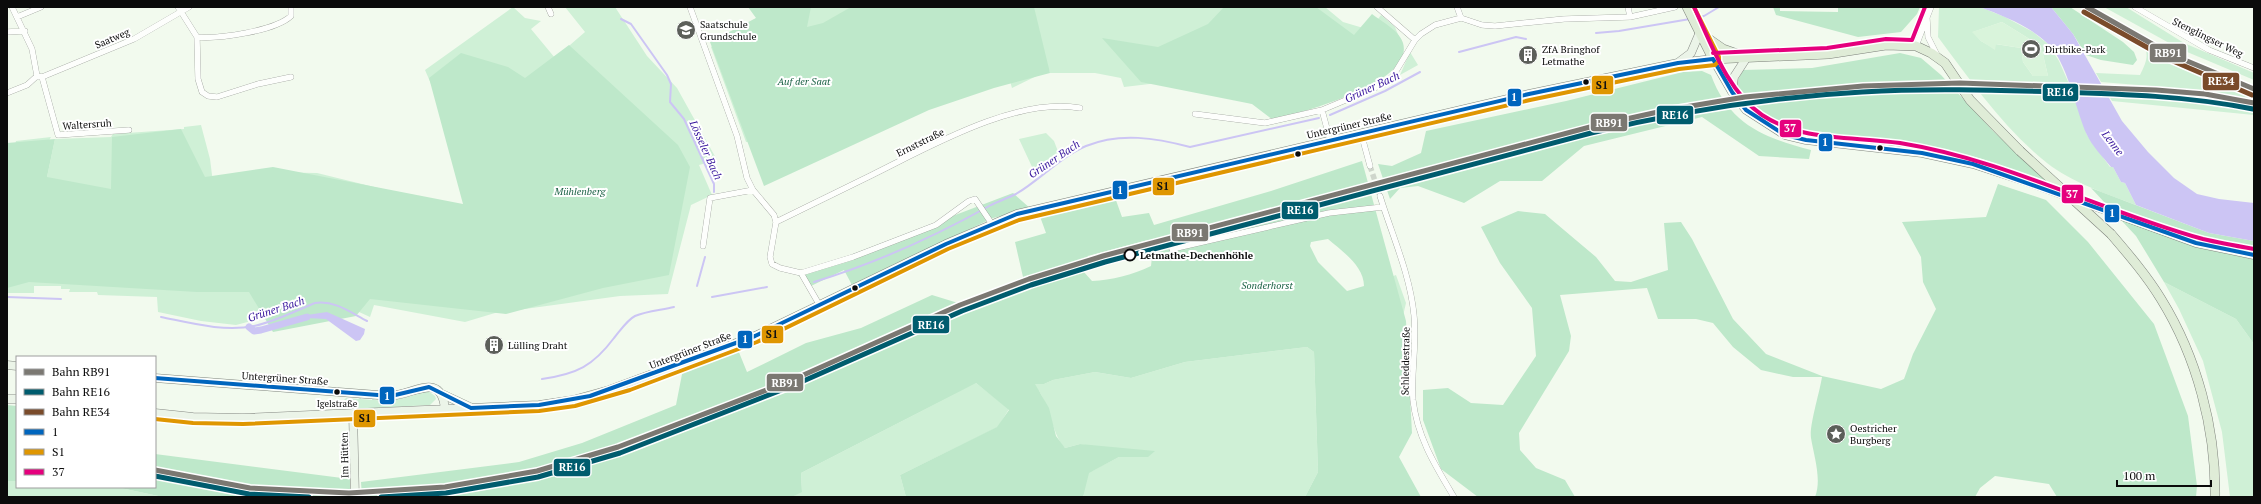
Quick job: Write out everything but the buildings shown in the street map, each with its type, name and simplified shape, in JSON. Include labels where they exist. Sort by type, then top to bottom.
[{"type":"main road","points":[[1690,14],[1713,60],[1732,92],[1746,110],[1785,135],[1806,140],[1922,153],[1973,164],[2196,243],[2254,255]]},
{"type":"main road","points":[[1700,32],[1723,50],[1747,57]]},
{"type":"main road","points":[[1678,63],[1691,53],[1700,32]]},
{"type":"main road","points":[[1713,60],[1747,57],[1828,54],[1886,45],[1916,46],[1938,58],[1984,115],[2020,151],[2111,234],[2132,258],[2161,300],[2185,344],[2199,386],[2214,462],[2215,497]]},
{"type":"main road","points":[[1732,92],[1734,77],[1747,57]]},
{"type":"main road","name":"Untergrüner Straße","points":[[353,413],[539,405],[590,396],[755,336],[992,224],[1043,207],[1521,96],[1678,63],[1713,60]]},
{"type":"main road","name":"Untergrüner Straße","points":[[156,378],[391,396],[428,387],[437,389],[442,394],[471,408]]},
{"type":"main road","points":[[442,394],[445,409]]},
{"type":"main road","points":[[156,413],[211,418],[353,413]]},
{"type":"main road","name":"Im Hütten","points":[[353,413],[355,497]]},
{"type":"street","points":[[12,7],[25,31],[40,77]]},
{"type":"street","points":[[17,17],[41,7]]},
{"type":"street","name":"Saatweg","points":[[7,93],[27,85],[40,77],[134,39],[179,9],[189,7]]},
{"type":"street","points":[[197,37],[226,37],[283,23],[291,16],[291,7]]},
{"type":"street","points":[[548,7],[551,14]]},
{"type":"street","points":[[690,7],[737,136],[747,178],[753,190],[774,215],[776,222],[770,257],[772,264],[780,268],[800,273],[853,257],[936,225],[969,201],[975,199],[980,204],[992,224]]},
{"type":"street","points":[[1377,7],[1415,40],[1430,28],[1460,18],[1482,25],[1496,26],[1564,19],[1630,17],[1675,7]]},
{"type":"street","points":[[1457,7],[1460,18]]},
{"type":"street","points":[[1628,7],[1630,17]]},
{"type":"street","points":[[1916,46],[1931,7]]},
{"type":"street","name":"Stenglingser Weg","points":[[2135,7],[2209,50],[2254,68]]},
{"type":"street","points":[[179,9],[197,37],[198,79],[202,92],[208,96],[217,97],[258,84],[291,77]]},
{"type":"street","points":[[1927,18],[1928,37],[1938,58]]},
{"type":"street","points":[[7,32],[25,31]]},
{"type":"street","name":"Untergrüner Straße","points":[[1195,114],[1265,123],[1322,110],[1384,84],[1393,76],[1403,62],[1415,40]]},
{"type":"street","name":"Waltersruh","points":[[40,77],[58,135],[129,130]]},
{"type":"street","name":"Ernststraße","points":[[776,222],[949,137],[980,124],[1040,109],[1065,105],[1080,108]]},
{"type":"street","points":[[1322,110],[1330,140]]},
{"type":"street","points":[[1361,133],[1370,166]]},
{"type":"street","points":[[703,246],[710,198],[753,190]]},
{"type":"street","name":"Schleddestraße","points":[[1380,196],[1395,238],[1414,314],[1415,336],[1413,387],[1416,414],[1431,460],[1454,497]]},
{"type":"street","points":[[1172,249],[1329,213],[1383,207]]},
{"type":"street","points":[[800,273],[820,306]]},
{"type":"green space","name":"Mühlenberg","points":[[513,7],[525,18],[541,21],[531,29],[555,58],[585,32],[565,7],[615,7],[647,56],[677,88],[717,160],[699,165],[712,195],[691,205],[668,294],[620,296],[495,313],[465,322],[374,305],[370,317],[346,306],[267,317],[236,325],[201,321],[158,312],[157,297],[98,295],[97,292],[69,292],[70,289],[61,289],[61,286],[34,286],[34,293],[7,293],[7,175],[16,141],[51,137],[43,152],[47,177],[55,139],[111,137],[113,134],[184,129],[184,127],[201,125],[210,159],[213,183],[258,172],[317,173],[452,206],[471,203],[438,100],[425,70]]},
{"type":"green space","points":[[748,7],[811,7],[807,27],[823,23],[851,7],[1034,7],[1050,73],[994,88],[929,110],[764,186],[710,42],[756,18]]},
{"type":"green space","name":"Auf der Saat","points":[[756,7],[1325,7],[1343,22],[1370,30],[1381,15],[1395,27],[1401,42],[1256,105],[1175,81],[1124,87],[1121,78],[1095,73],[1050,73],[1049,70],[1012,88],[1004,60],[750,142],[746,142],[711,47],[761,15]]},
{"type":"green space","points":[[1224,7],[1316,7],[1354,35],[1372,14],[1394,30],[1401,38],[1403,43],[1402,57],[1392,71],[1375,83],[1353,94],[1330,103],[1273,120],[1252,104],[1141,82],[1102,38],[1158,47],[1208,24]]},
{"type":"green space","points":[[1773,7],[1780,7],[1780,11],[1838,12],[1838,7],[1920,7],[1917,14],[1901,32],[1858,37],[1776,15]]},
{"type":"green space","points":[[1939,7],[1980,7],[2005,17],[2033,32],[2048,44],[2059,61],[2073,93],[2087,135],[2110,167],[2113,167],[2121,182],[2125,183],[2136,205],[2078,182],[2057,170],[2031,150],[2002,120],[1938,37]],"holes":[[[2002,22],[2041,46],[2048,76],[2033,76],[2023,62],[2021,48],[1995,44],[1995,49],[1981,41],[1973,32]]]},
{"type":"green space","points":[[2051,7],[2070,7],[2123,42],[2134,52],[2137,60],[2133,65],[2101,60],[2086,55],[2073,34]]},
{"type":"green space","points":[[2104,7],[2126,7],[2184,43],[2254,73],[2254,80],[2180,49]]},
{"type":"green space","name":"Dirtbike-Park","points":[[2002,22],[2041,46],[2048,76],[2033,76],[2023,62],[2021,48],[1996,44],[1995,50],[1981,41],[1972,32]]},
{"type":"green space","points":[[2139,38],[2190,65],[2254,91],[2254,101],[2200,90],[2101,82],[2096,73],[2140,75],[2147,56],[2145,47]]},
{"type":"green space","name":"Mühlenberg","points":[[569,45],[678,145],[690,167],[669,275],[603,288],[506,314],[370,299],[356,316],[273,332],[249,292],[197,292],[29,282],[7,288],[7,143],[55,139],[47,177],[111,189],[112,137],[181,129],[205,177],[273,167],[463,204],[429,78],[461,53],[508,67],[525,78]]},
{"type":"green space","points":[[1410,52],[1418,65],[1400,75]]},
{"type":"green space","points":[[1900,53],[1921,58],[1941,75],[1993,131],[2048,182],[1982,159],[1950,151],[1872,139],[1804,134],[1760,116],[1738,93],[1737,82],[1743,70],[1812,68]]},
{"type":"green space","points":[[1702,71],[1711,75],[1728,106],[1738,117],[1763,134],[1811,150],[1809,159],[1759,156],[1702,117],[1584,146],[1542,181],[1500,181],[1464,203],[1418,186],[1400,188],[1390,199],[1378,164],[1392,166],[1421,153],[1426,131],[1566,101],[1683,72]]},
{"type":"green space","points":[[2106,91],[2230,104],[2254,109],[2254,115],[2112,101]]},
{"type":"green space","points":[[1046,133],[1054,141],[1059,154],[1033,169],[1019,139]]},
{"type":"green space","name":"Sonderhorst","points":[[1362,161],[1406,321],[1412,433],[1399,457],[1421,497],[1305,497],[1318,472],[1314,352],[1307,347],[1185,362],[1131,378],[1095,372],[1053,380],[1044,384],[1035,384],[1049,408],[1056,436],[1065,448],[1080,444],[1155,451],[1148,457],[1119,457],[1089,473],[1083,497],[906,497],[900,475],[997,427],[1009,410],[976,383],[801,473],[802,492],[792,497],[362,497],[361,482],[519,462],[582,443],[676,405],[684,364],[736,345],[747,372],[806,343],[861,328],[932,295],[958,303],[1023,277],[1015,242],[1046,233],[1038,211],[1113,192],[1122,217],[1149,213],[1154,225],[1271,191]],"holes":[[[1328,239],[1346,254],[1356,266],[1363,279],[1364,286],[1347,291],[1318,262],[1310,246],[1311,242]],[[1148,240],[1153,248],[1151,266],[1137,272],[1107,280],[1092,281],[1083,271],[1088,256]]]},
{"type":"green space","points":[[1998,184],[2046,200],[2088,242],[2154,324],[2188,416],[2197,486],[2196,497],[2057,497],[2049,484],[1995,476],[1980,488],[1975,497],[1815,497],[1818,476],[1811,433],[1822,377],[1793,377],[1761,370],[1733,347],[1713,323],[1696,319],[1658,319],[1647,288],[1560,295],[1571,336],[1569,351],[1519,433],[1520,450],[1536,468],[1565,480],[1575,497],[1478,497],[1441,469],[1423,420],[1423,390],[1448,388],[1471,403],[1503,405],[1536,356],[1532,308],[1500,263],[1481,227],[1518,211],[1545,214],[1596,257],[1615,281],[1631,282],[1668,270],[1664,223],[1681,222],[1692,239],[1733,319],[1766,354],[1822,376],[1881,389],[1904,379],[1913,354],[1936,309],[1923,282],[1921,257],[1902,222],[1986,217]]},
{"type":"green space","points":[[2091,188],[2209,233],[2254,241],[2254,344],[2236,319],[2164,282],[2136,236]]},
{"type":"green space","points":[[1013,193],[1031,209],[993,218],[852,285],[844,270],[811,286],[798,275]]},
{"type":"green space","name":"Sonderhorst","points":[[1332,236],[1303,244],[1340,296],[1396,275],[1406,303],[1400,329],[1325,471],[1321,341],[1048,373],[1044,384],[1053,380],[1095,372],[1131,378],[1185,362],[1307,347],[1314,352],[1318,472],[1305,497],[1083,497],[1084,494],[1082,497],[1019,408],[984,379],[752,497],[1115,283]],"holes":[[[1039,391],[1058,438],[1065,448],[1080,444],[1148,457],[1119,457],[1092,471],[1061,454]]]},
{"type":"green space","points":[[2164,282],[2236,319],[2254,344],[2254,497],[2230,497],[2222,432],[2203,361],[2179,309]]},
{"type":"green space","points":[[976,383],[1009,409],[998,427],[900,475],[906,497],[792,497],[802,491],[801,473]]},
{"type":"green space","points":[[428,391],[435,396],[436,399],[430,405],[355,409],[344,400],[346,398],[358,399],[361,397],[361,399],[372,400],[372,398],[375,400],[385,401],[386,399],[404,398]]},
{"type":"green space","points":[[7,405],[16,406],[16,481],[7,481]]},
{"type":"green space","points":[[156,454],[350,479],[350,497],[163,497],[121,488],[156,488]]},
{"type":"green space","points":[[7,481],[16,481],[16,488],[121,488],[163,497],[7,497]]},
{"type":"water","name":"Lenne","points":[[1980,7],[2051,7],[2073,34],[2122,121],[2148,152],[2174,178],[2197,194],[2219,199],[2254,203],[2254,241],[2209,233],[2136,205],[2125,183],[2121,182],[2113,167],[2111,167],[2089,139],[2066,74],[2054,51],[2040,37],[2024,26]]},
{"type":"water","points":[[327,312],[365,329],[360,340],[356,341],[326,319],[307,318],[307,315]]},
{"type":"waterway","name":"Grüner Bach","points":[[1696,18],[1704,16],[1719,7]]},
{"type":"waterway","name":"Lösseler Bach","points":[[621,19],[631,24],[667,75],[671,84],[670,102],[684,119],[714,184],[714,192]]},
{"type":"waterway","name":"Grüner Bach","points":[[1596,33],[1619,31],[1690,19]]},
{"type":"waterway","name":"Grüner Bach","points":[[1459,52],[1516,37],[1526,39]]},
{"type":"waterway","name":"Grüner Bach","points":[[1330,115],[1385,91],[1420,72]]},
{"type":"waterway","name":"Grüner Bach","points":[[814,282],[882,258],[948,228],[991,205],[1016,194],[1067,156],[1086,146],[1112,139],[1138,138],[1164,141],[1190,147],[1319,118]]},
{"type":"waterway","name":"Lösseler Bach","points":[[697,286],[705,257]]},
{"type":"waterway","name":"Grüner Bach","points":[[712,297],[767,287]]},
{"type":"waterway","name":"Grüner Bach","points":[[7,297],[61,299]]},
{"type":"waterway","name":"Grüner Bach","points":[[161,317],[207,326],[242,328],[269,322],[315,303],[329,303],[367,321]]},
{"type":"waterway","name":"Grüner Bach","points":[[542,379],[575,371],[591,362],[599,356],[626,323],[635,316],[674,307]]},
{"type":"waterway","points":[[249,327],[254,331],[261,330],[307,317]]},
{"type":"tunnel","points":[[1370,166],[1380,196]]},
{"type":"rail line","name":"RB91","points":[[2087,7],[2168,53],[2254,89]]},
{"type":"rail line","name":"RE34","points":[[2084,12],[2166,58],[2252,95]]},
{"type":"rail line","name":"RB91","points":[[156,470],[250,488],[349,493],[445,487],[537,471],[618,447],[790,381],[960,305],[1029,279],[1103,256],[1590,127],[1667,110],[1745,97],[1863,86],[1960,83],[2156,90],[2205,94],[2254,103]]},
{"type":"rail line","name":"RE16","points":[[381,497],[446,493],[538,477],[620,453],[792,386],[962,311],[1031,285],[1105,262],[1625,125],[1760,101],[1828,94],[1911,90],[2008,91],[2131,95],[2180,98],[2253,109]]},
{"type":"rail line","name":"RE16","points":[[156,476],[249,494],[309,497]]},
{"type":"transit line","name":"S1","points":[[156,419],[193,423],[243,424],[539,411],[575,406],[630,390],[757,342],[948,249],[1019,220],[1530,100],[1679,69],[1715,65],[1719,61],[1719,57],[1694,7]]},
{"type":"transit line","name":"37","points":[[1694,7],[1721,66],[1739,93],[1762,115],[1778,124],[1811,134],[1900,143],[1978,161],[2016,173],[2165,228],[2203,239],[2254,249]]},
{"type":"transit line","name":"37","points":[[1713,53],[1827,48],[1886,39],[1912,40],[1925,7]]},
{"type":"transit line","name":"1","points":[[1713,59],[1732,92],[1746,110],[1785,135],[1806,140],[1922,153],[1973,164],[2196,243],[2254,255]]},
{"type":"transit line","name":"1","points":[[156,378],[391,396],[429,387],[471,408],[539,405],[590,396],[755,336],[946,244],[1017,214],[1529,94],[1678,63],[1713,59]]},
{"type":"place","name":"Saatschule Grundschule","points":[[686,30]]},
{"type":"place","name":"Dirtbike-Park","points":[[2031,49]]},
{"type":"place","name":"ZfA Bringhof Letmathe","points":[[1528,55]]},
{"type":"place","name":"Letmathe-Dechenhöhle","points":[[1130,255]]},
{"type":"place","name":"Lülling Draht","points":[[494,345]]},
{"type":"place","name":"Igelstraße","points":[[337,392]]},
{"type":"place","name":"Oestricher Burgberg","points":[[1836,434]]}]
